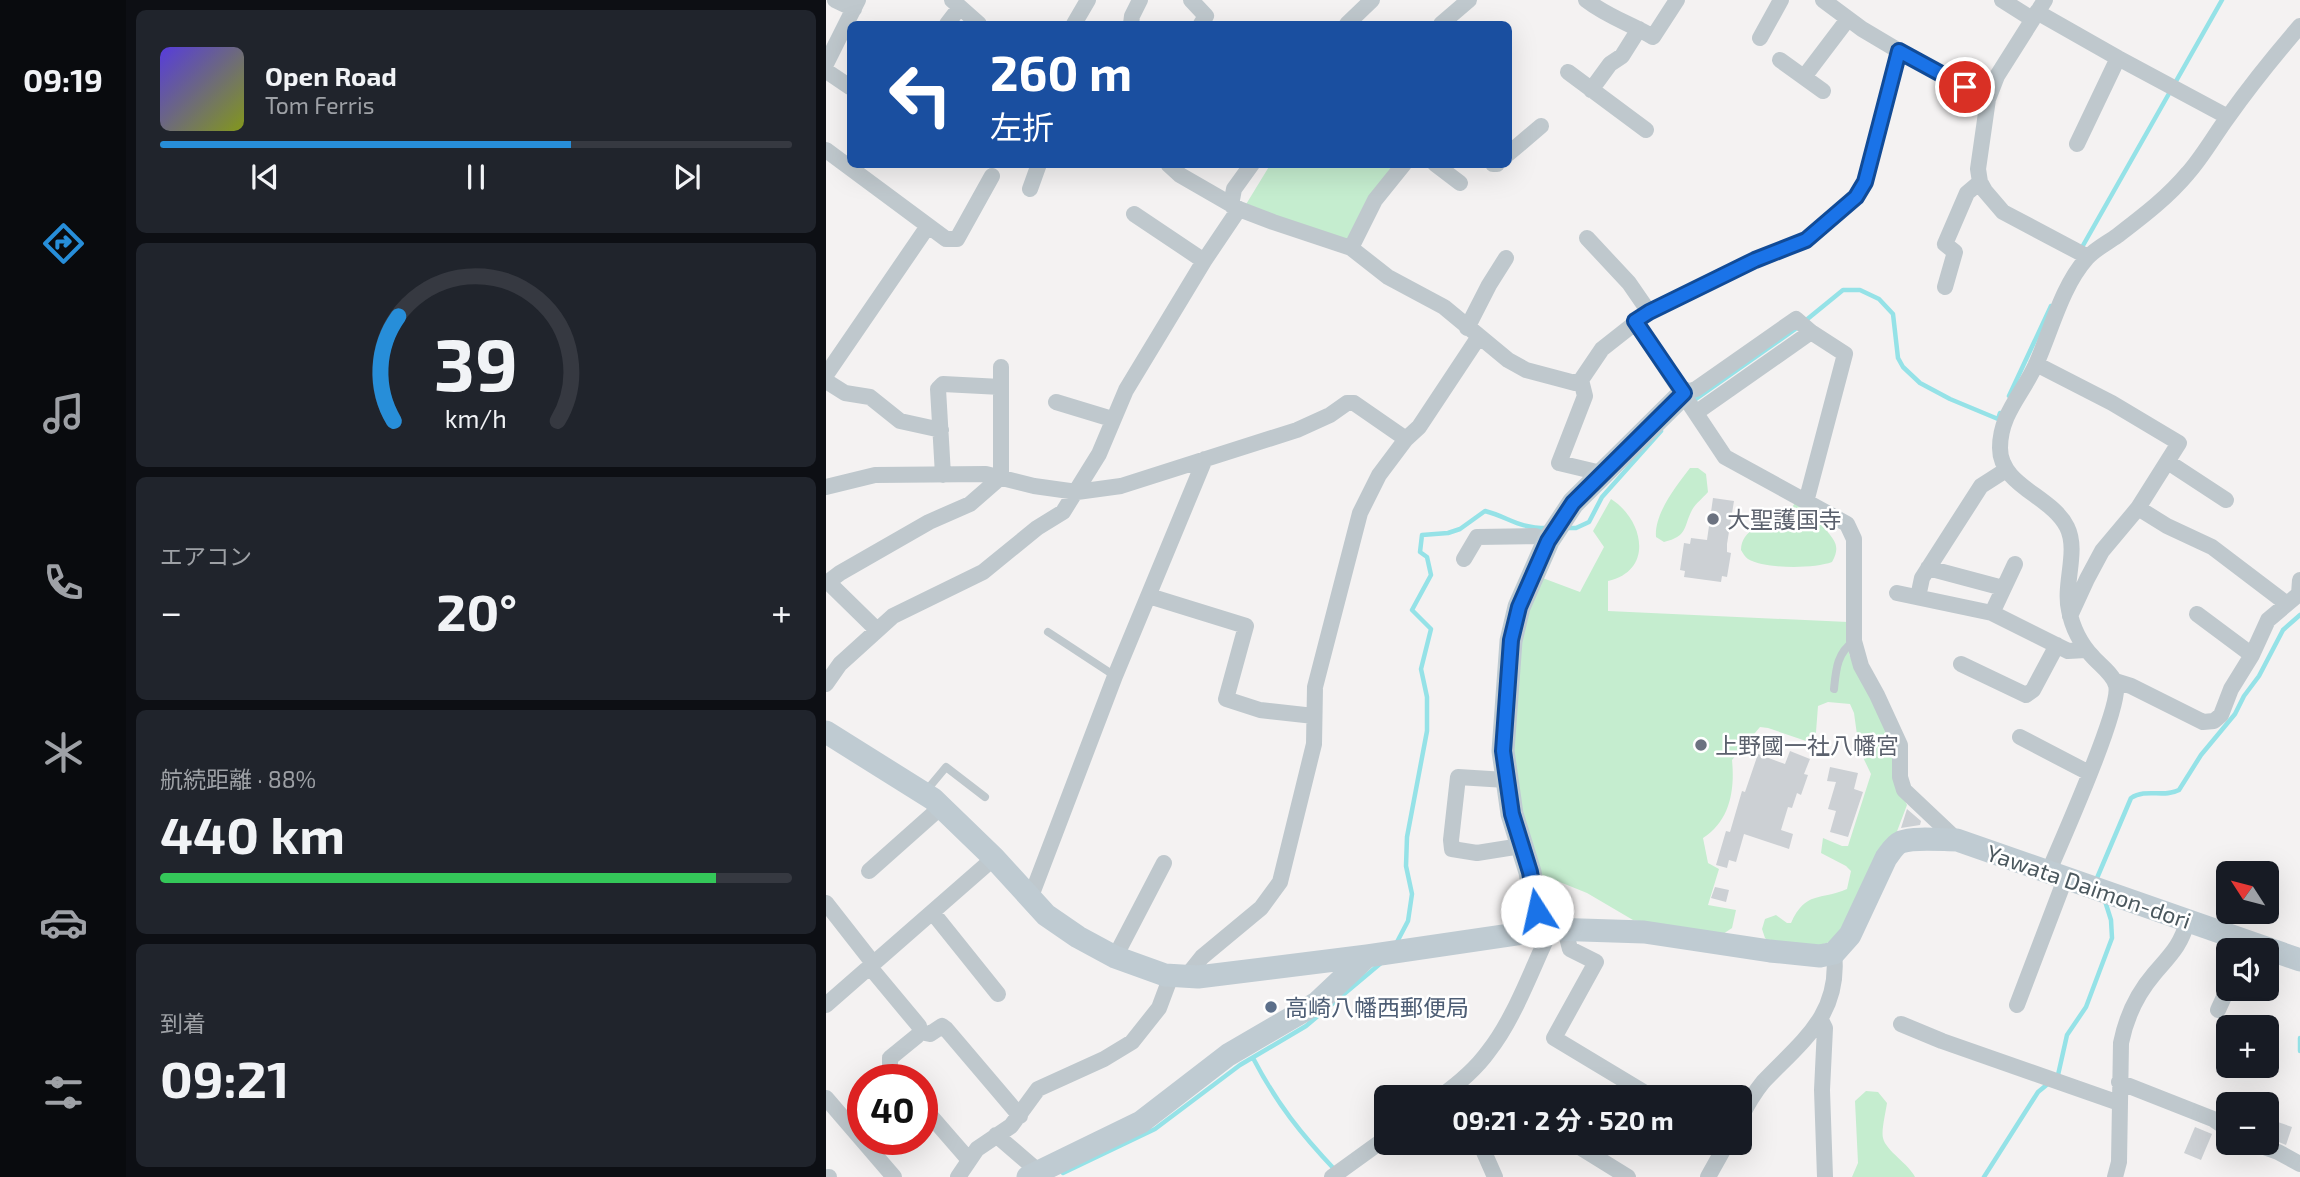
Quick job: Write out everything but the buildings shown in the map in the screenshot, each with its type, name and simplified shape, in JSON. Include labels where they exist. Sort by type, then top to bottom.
[{"type":"street","points":[[835,0],[856,5]]},
{"type":"street","points":[[1076,21],[1088,0]]},
{"type":"street","points":[[1132,21],[1140,0]]},
{"type":"street","points":[[1191,0],[1206,16],[1203,21]]},
{"type":"street","points":[[1350,21],[1372,0]]},
{"type":"street","points":[[1450,21],[1469,0]]},
{"type":"street","points":[[1586,0],[1605,6],[1653,37],[1678,0]]},
{"type":"street","points":[[1760,38],[1781,0]]},
{"type":"street","points":[[1824,0],[1848,19],[1899,51],[1988,99]]},
{"type":"street","points":[[2002,0],[2038,10],[2118,58],[2228,117]]},
{"type":"street","points":[[948,21],[956,3],[976,21]]},
{"type":"street","points":[[2038,10],[1997,76],[1988,99],[1980,140],[1980,182],[1993,203],[2003,212],[2088,257]]},
{"type":"street","points":[[1804,77],[1848,19]]},
{"type":"street","points":[[2017,1005],[2090,773],[2116,702],[2117,687],[2115,681],[2086,650],[2070,616],[2067,603],[2070,538],[2067,527],[2059,516],[2006,470],[2000,451],[2001,428],[2006,413],[2036,364],[2048,331],[2073,279],[2088,257],[2165,199],[2191,171],[2228,117],[2300,26]]},
{"type":"street","points":[[1591,89],[1610,64],[1622,55],[1639,29]]},
{"type":"street","points":[[826,64],[846,38]]},
{"type":"street","points":[[1172,168],[1235,207],[1351,248],[1388,277],[1444,307],[1508,360],[1526,370],[1575,383],[1581,380],[1602,349],[1635,321],[1755,260],[1806,240],[1856,197],[1865,182],[1899,51]]},
{"type":"street","points":[[2077,144],[2118,58]]},
{"type":"street","points":[[1780,60],[1823,91]]},
{"type":"street","points":[[826,71],[847,85]]},
{"type":"street","points":[[1569,72],[1646,130]]},
{"type":"street","points":[[1512,151],[1541,126]]},
{"type":"street","points":[[826,150],[847,166]]},
{"type":"street","points":[[850,168],[946,239],[957,239],[992,176]]},
{"type":"street","points":[[1030,190],[1038,168]]},
{"type":"street","points":[[826,684],[840,664],[893,616],[983,572],[1037,528],[1063,512],[1099,454],[1126,390],[1235,207],[1234,189],[1249,168]]},
{"type":"street","points":[[1351,248],[1375,200],[1401,168]]},
{"type":"street","points":[[1440,168],[1460,183]]},
{"type":"street","points":[[1945,287],[1955,252],[1945,244],[1967,193],[1980,182]]},
{"type":"street","points":[[1134,214],[1205,261]]},
{"type":"street","points":[[826,375],[928,226]]},
{"type":"street","points":[[1587,238],[1629,283],[1649,312]]},
{"type":"street","points":[[958,1177],[977,1149],[1011,1126],[1038,1089],[1104,1059],[1132,1042],[1159,1008],[1178,976],[1261,908],[1280,882],[1314,744],[1315,687],[1360,513],[1379,475],[1406,439],[1419,427],[1473,333],[1489,285],[1506,258]]},
{"type":"street","points":[[1632,1085],[1554,1038],[1596,962],[1570,949],[1552,930],[1512,814],[1503,751],[1511,640],[1519,607],[1548,541],[1573,503],[1601,473],[1684,393],[1696,389],[1796,319],[1846,354],[1806,502]]},
{"type":"street","points":[[1635,321],[1698,412],[1725,457],[1847,524],[1852,530],[1854,641],[1861,666],[1899,745],[1900,777],[1904,790],[1957,840]]},
{"type":"street","points":[[1698,412],[1811,332]]},
{"type":"street","points":[[2036,364],[2112,403],[2179,443],[2138,508],[2102,551],[2070,616]]},
{"type":"street","points":[[1001,367],[1002,477]]},
{"type":"street","points":[[1581,380],[1585,396],[1559,463],[1601,473]]},
{"type":"street","points":[[826,382],[845,393],[870,397],[900,421],[941,430]]},
{"type":"street","points":[[943,474],[938,389],[943,384],[1001,387]]},
{"type":"street","points":[[1056,402],[1112,419]]},
{"type":"street","points":[[826,487],[875,475],[943,474],[986,474],[1034,486],[1077,492],[1121,486],[1297,430],[1330,415],[1348,403],[1362,406],[1406,439]]},
{"type":"street","points":[[1030,899],[1115,676],[1205,459]]},
{"type":"street","points":[[2168,462],[2227,500]]},
{"type":"street","points":[[1917,597],[1922,578],[1980,486],[2006,470]]},
{"type":"street","points":[[876,629],[828,582],[929,522],[970,504],[1002,477]]},
{"type":"street","points":[[2138,508],[2167,526],[2212,547],[2287,604]]},
{"type":"street","points":[[1464,559],[1478,537],[1535,536],[1548,541]]},
{"type":"street","points":[[1992,613],[2015,564]]},
{"type":"street","points":[[1928,568],[2003,588]]},
{"type":"street","points":[[2115,681],[2132,686],[2209,723],[2221,715],[2231,689],[2252,655],[2268,620],[2299,594],[2300,580]]},
{"type":"street","points":[[1897,593],[1992,613],[2068,651],[2086,650]]},
{"type":"street","points":[[1149,596],[1245,626],[1226,699],[1260,710],[1314,716]]},
{"type":"street","points":[[2197,614],[2252,655]]},
{"type":"street","points":[[1961,664],[2026,695],[2034,690],[2057,645]]},
{"type":"street","points":[[826,732],[933,800],[994,858],[1046,915],[1078,937],[1115,957],[1140,968],[1178,976],[1198,977],[1367,957],[1552,930],[1644,932],[1820,956],[1834,953],[1850,935],[1893,848],[1901,842],[1957,840]]},
{"type":"street","points":[[2020,737],[2090,773]]},
{"type":"street","points":[[1506,780],[1458,777],[1452,849],[1477,853],[1521,846]]},
{"type":"street","points":[[869,871],[933,800]]},
{"type":"street","name":"Yawata Daimon-dori","points":[[1957,840],[2188,920],[2228,938]]},
{"type":"street","points":[[826,1005],[994,858]]},
{"type":"street","points":[[1115,957],[1164,863]]},
{"type":"street","points":[[826,903],[919,1026],[920,1032]]},
{"type":"street","points":[[933,913],[998,995]]},
{"type":"street","points":[[2115,1177],[2119,1162],[2121,1042],[2133,1005],[2153,975],[2170,958],[2183,937],[2188,920]]},
{"type":"street","points":[[1456,1085],[1489,1051],[1508,1020],[1552,930]]},
{"type":"street","points":[[1752,1099],[1761,1084],[1821,1020],[1836,970],[1834,953]]},
{"type":"street","name":"Yawata Daimon-dori","points":[[2279,955],[2300,960]]},
{"type":"street","points":[[996,1135],[1032,1175],[1142,1122],[1228,1055],[1317,1003],[1367,957]]},
{"type":"street","points":[[2218,1010],[2222,1001]]},
{"type":"street","points":[[1821,1020],[1825,1028],[1822,1090],[1825,1177]]},
{"type":"street","points":[[1901,1024],[2119,1103]]},
{"type":"street","points":[[920,1032],[930,1034],[942,1026],[946,1029],[1020,1116]]},
{"type":"street","points":[[890,1064],[890,1058],[920,1032]]},
{"type":"street","points":[[2119,1082],[2216,1121]]},
{"type":"street","points":[[826,1098],[894,1177]]},
{"type":"street","points":[[938,1124],[969,1160]]},
{"type":"street","points":[[1332,1177],[1374,1147]]},
{"type":"street","points":[[2279,1153],[2300,1164]]},
{"type":"street","points":[[1485,1155],[1495,1177]]},
{"type":"street","points":[[1592,1155],[1628,1177]]},
{"type":"street","points":[[1708,1177],[1720,1155]]},
{"type":"lane","points":[[1048,632],[1115,676]]},
{"type":"lane","points":[[1834,689],[1839,657],[1854,641]]},
{"type":"lane","points":[[933,800],[946,767],[985,797]]},
{"type":"green space","points":[[1268,168],[1397,168],[1348,242],[1245,206]]},
{"type":"green space","points":[[1690,468],[1698,468],[1706,474],[1708,492],[1695,505],[1681,534],[1664,542],[1656,537],[1658,519],[1678,483]]},
{"type":"green space","name":"上野國一社八幡宮","points":[[1611,499],[1631,519],[1639,543],[1633,566],[1623,575],[1608,581],[1608,611],[1848,622],[1849,654],[1891,740],[1900,791],[1907,805],[1896,834],[1836,940],[1820,945],[1772,944],[1765,938],[1762,929],[1765,919],[1776,915],[1791,923],[1802,905],[1808,901],[1847,889],[1851,871],[1821,853],[1823,838],[1848,846],[1871,774],[1859,749],[1854,713],[1850,704],[1828,702],[1818,706],[1816,732],[1812,743],[1760,727],[1732,760],[1733,782],[1729,804],[1719,823],[1703,838],[1708,863],[1719,869],[1708,905],[1736,910],[1732,928],[1720,936],[1633,920],[1587,893],[1535,872],[1512,780],[1518,642],[1540,577],[1580,592],[1604,547],[1593,531]]},
{"type":"green space","points":[[1795,503],[1819,516],[1835,543],[1832,562],[1789,567],[1766,565],[1747,558],[1741,550],[1748,533],[1789,510]]},
{"type":"green space","points":[[1866,1091],[1878,1092],[1887,1103],[1883,1138],[1888,1148],[1915,1177],[1852,1177],[1858,1163],[1855,1101]]},
{"type":"waterway","points":[[2081,249],[2222,0]]},
{"type":"waterway","points":[[1693,401],[1794,330],[1843,290],[1860,290],[1879,299],[1893,314],[1898,358],[1903,367],[1920,383],[1998,419],[2000,413]]},
{"type":"waterway","points":[[2009,396],[2051,306]]},
{"type":"waterway","points":[[1566,528],[1576,528],[1589,522],[1602,497],[1661,431]]},
{"type":"waterway","points":[[1397,942],[1408,921],[1412,894],[1406,866],[1407,837],[1427,731],[1427,697],[1421,669],[1431,629],[1412,610],[1431,575],[1427,557],[1420,552],[1422,535],[1460,529],[1485,511],[1521,524],[1547,528]]},
{"type":"waterway","points":[[2099,883],[2097,878],[2131,798],[2179,790],[2201,755],[2235,714],[2283,630],[2300,615]]},
{"type":"waterway","points":[[2056,1078],[2067,1035],[2086,1007],[2112,938],[2111,920],[2105,901]]},
{"type":"waterway","points":[[1063,1173],[1155,1129],[1240,1065],[1306,1026],[1381,963]]},
{"type":"waterway","points":[[2300,1038],[2300,1051]]},
{"type":"waterway","points":[[1253,1058],[1290,1118],[1336,1171]]},
{"type":"waterway","points":[[1984,1177],[2038,1092],[2049,1083]]},
{"type":"place","name":"大聖護国寺","points":[[1713,519]]},
{"type":"place","name":"上野國一社八幡宮","points":[[1701,745]]},
{"type":"place","name":"高崎八幡西郵便局","points":[[1271,1007]]},
{"type":"route","points":[[1537,911],[1530,872],[1512,814],[1503,751],[1511,640],[1519,607],[1532,574],[1548,541],[1573,503],[1684,393],[1635,321],[1755,260],[1806,240],[1856,197],[1865,182],[1899,51],[1965,87]]}]
